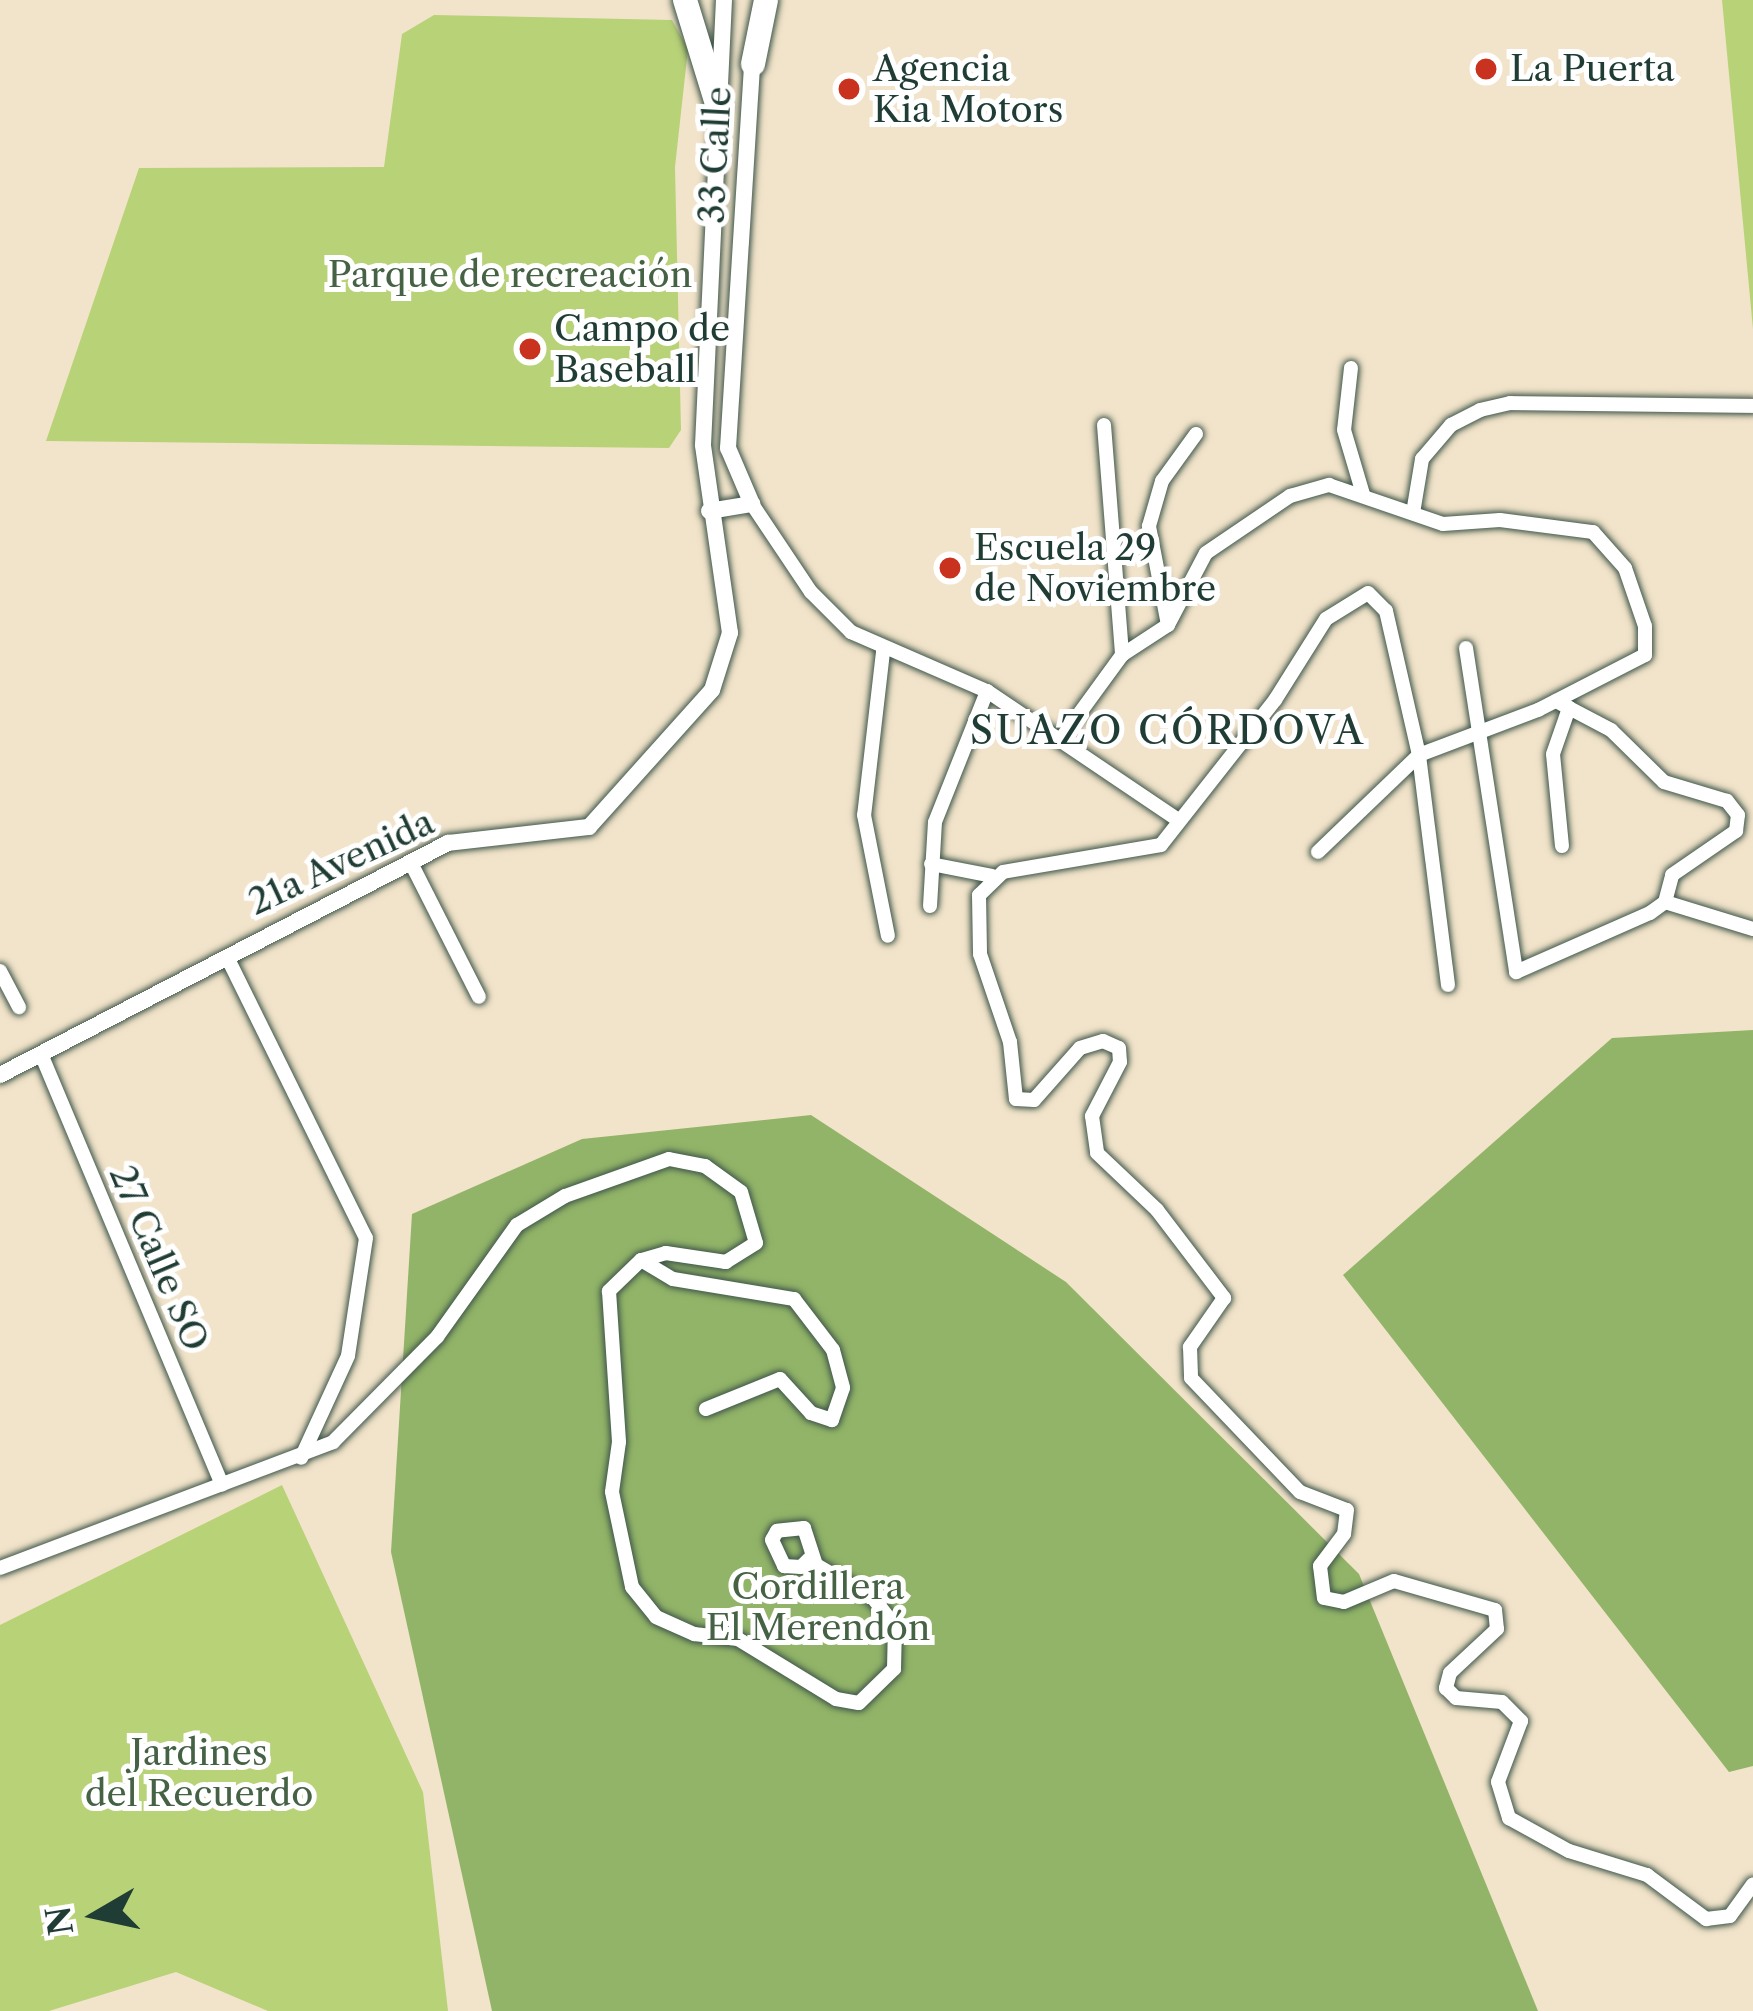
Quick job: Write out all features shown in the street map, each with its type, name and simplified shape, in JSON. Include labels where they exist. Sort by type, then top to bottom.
[{"type":"highway","points":[[685,0],[718,106]]},
{"type":"highway","points":[[753,64],[766,0]]},
{"type":"street","name":"33 Calle","points":[[712,690],[730,633],[709,511],[705,384],[724,0]]},
{"type":"street","name":"33 Calle","points":[[752,504],[728,448],[749,163],[755,0]]},
{"type":"street","points":[[715,160],[749,163]]},
{"type":"street","points":[[1351,368],[1345,430],[1363,494]]},
{"type":"street","points":[[705,384],[732,386]]},
{"type":"street","points":[[1413,513],[1422,459],[1451,425],[1480,410],[1510,403],[1753,406]]},
{"type":"street","points":[[1104,425],[1122,655]]},
{"type":"street","points":[[1168,625],[1149,526],[1162,481],[1196,434]]},
{"type":"street","points":[[1063,736],[1122,655],[1168,625],[1206,553],[1263,513],[1329,485],[1443,524],[1500,520],[1593,532],[1625,568],[1645,626],[1645,655],[1562,704],[1419,755],[1318,852]]},
{"type":"street","points":[[709,511],[752,504],[812,592],[884,652],[987,691],[1063,736],[1178,820]]},
{"type":"street","points":[[932,864],[992,876],[1147,850],[1168,838],[1275,700],[1327,619],[1355,595],[1378,597],[1386,610],[1419,755],[1448,985]]},
{"type":"street","points":[[1466,648],[1484,729],[1516,972],[1665,902],[1753,929]]},
{"type":"street","points":[[884,652],[864,815],[888,936]]},
{"type":"street","name":"21a Avenida","points":[[0,1075],[448,843],[589,827],[712,690]]},
{"type":"street","points":[[930,906],[941,799],[987,691]]},
{"type":"street","points":[[1562,704],[1553,754],[1562,846]]},
{"type":"street","points":[[1562,704],[1611,730],[1664,782],[1727,801],[1738,815],[1736,831],[1672,875],[1665,902]]},
{"type":"street","points":[[411,862],[479,998]]},
{"type":"street","points":[[992,876],[979,895],[980,954],[1010,1042],[1012,1094],[1019,1102],[1034,1100],[1080,1048],[1102,1041],[1118,1048],[1120,1062],[1092,1116],[1097,1153],[1222,1291],[1222,1306],[1188,1354],[1197,1388],[1300,1492],[1347,1510],[1344,1534],[1320,1566],[1324,1598],[1344,1602],[1394,1581],[1495,1610],[1497,1629],[1450,1673],[1446,1688],[1456,1699],[1502,1702],[1518,1713],[1521,1731],[1498,1782],[1509,1819],[1569,1851],[1647,1875],[1706,1919],[1730,1916],[1753,1884]]},
{"type":"street","points":[[227,957],[366,1238],[349,1355],[299,1460]]},
{"type":"street","points":[[0,971],[19,1007]]},
{"type":"street","name":"27 Calle SO","points":[[41,1054],[222,1484]]},
{"type":"street","points":[[0,1568],[299,1460],[333,1442],[437,1337],[517,1225],[565,1196],[669,1160],[705,1166],[741,1192],[756,1243],[742,1257],[641,1260],[609,1292],[619,1442],[612,1492],[632,1587],[656,1617],[694,1634],[738,1639],[836,1699],[860,1703],[894,1669],[895,1626],[873,1598],[812,1557]]},
{"type":"street","points":[[641,1260],[673,1279],[794,1299],[833,1350],[843,1388],[832,1420],[820,1420],[780,1379],[706,1409]]},
{"type":"green space","points":[[1722,0],[1753,0],[1753,329]]},
{"type":"green space","name":"Parque de recreación","points":[[434,15],[672,20],[688,49],[675,167],[681,430],[669,448],[46,441],[139,168],[384,167],[402,34]]},
{"type":"green space","points":[[1753,1030],[1753,1766],[1729,1772],[1343,1275],[1612,1038]]},
{"type":"green space","name":"Cordillera El Merendón","points":[[811,1115],[1066,1282],[1359,1574],[1538,2011],[492,2011],[391,1552],[412,1214],[582,1139]]},
{"type":"green space","name":"Jardines del Recuerdo","points":[[282,1485],[423,1792],[448,2011],[268,2011],[176,1972],[49,2011],[0,2011],[0,1625]]},
{"type":"place","name":"La Puerta","points":[[1486,69]]},
{"type":"place","name":"Agencia Kia Motors","points":[[849,89]]},
{"type":"place","name":"Campo de Baseball","points":[[530,349]]},
{"type":"place","name":"Escuela 29 de Noviembre","points":[[950,568]]},
{"type":"district","name":"SUAZO CÓRDOVA","points":[[1168,730]]}]
